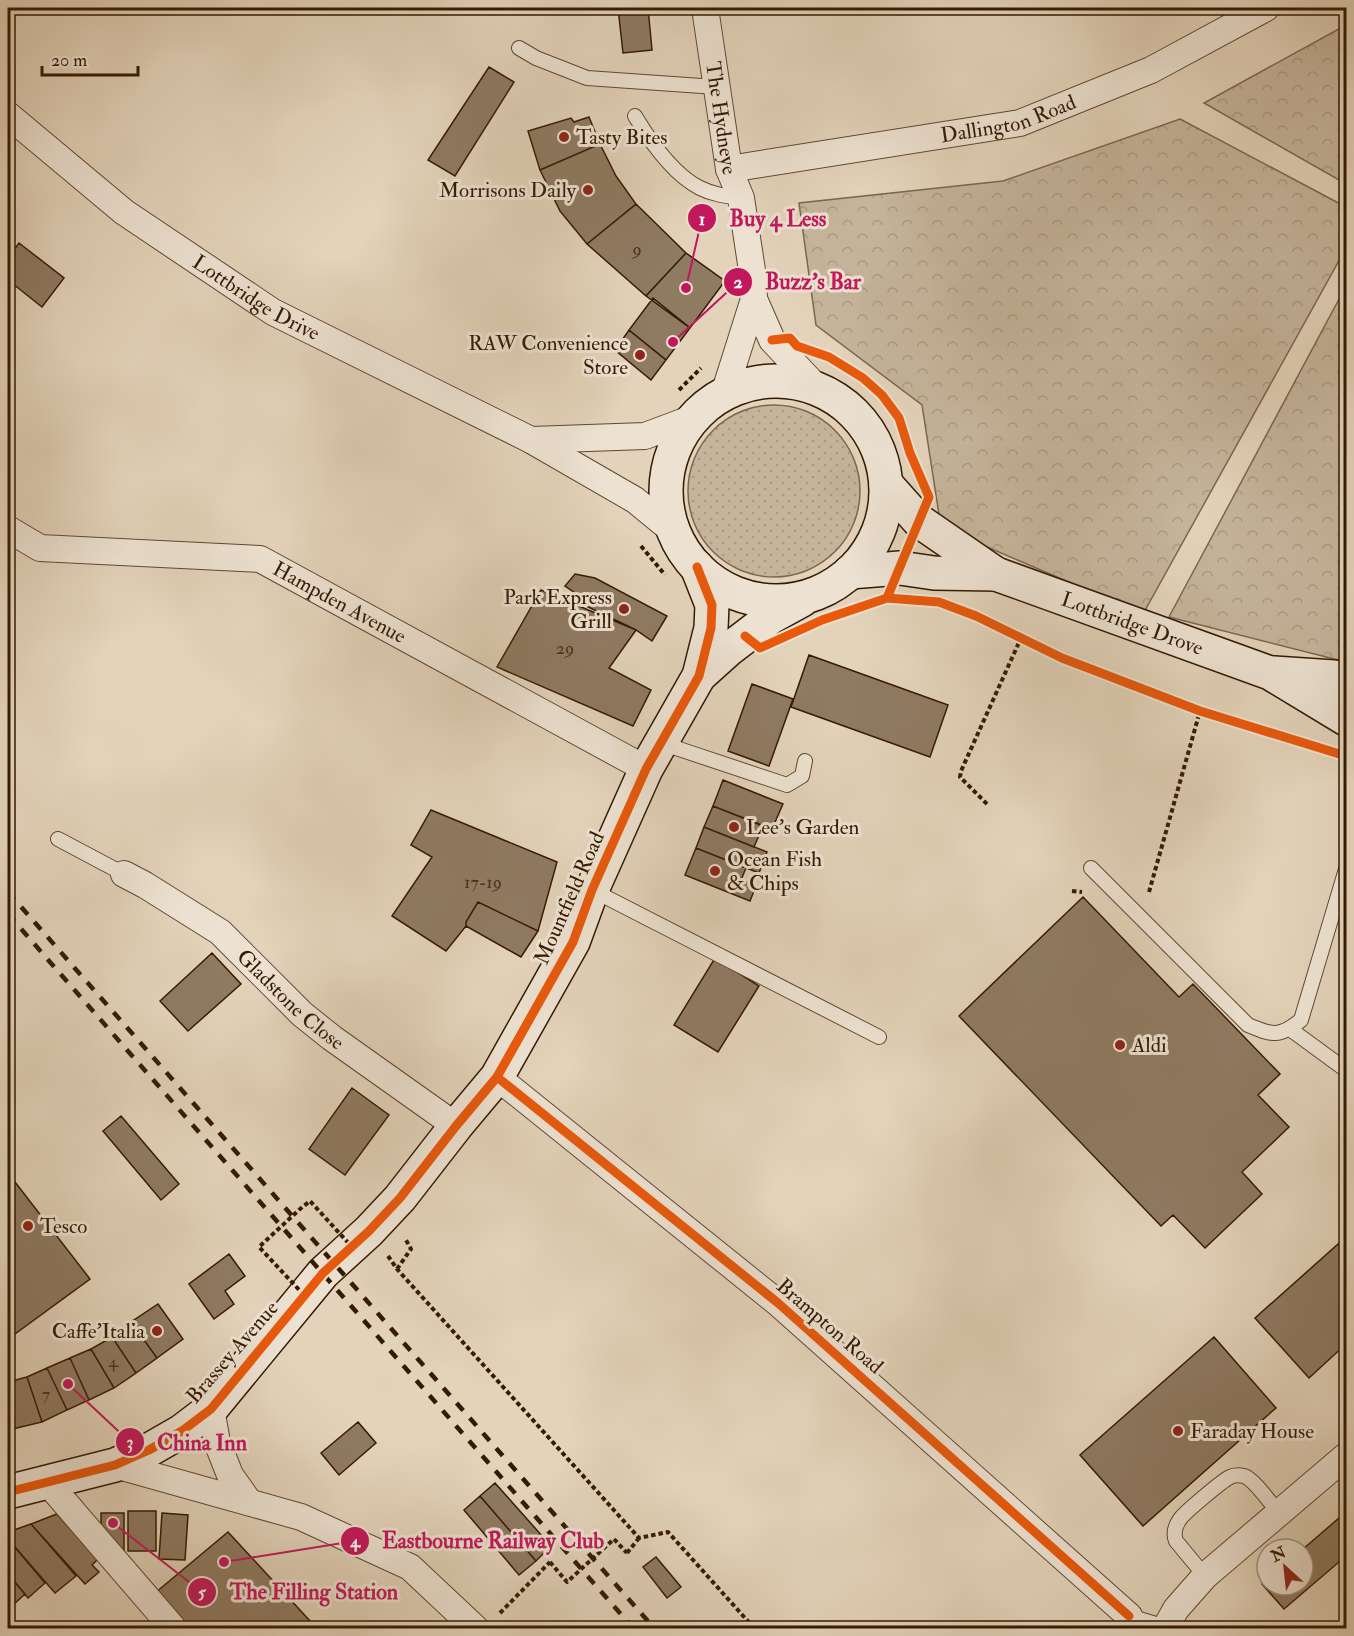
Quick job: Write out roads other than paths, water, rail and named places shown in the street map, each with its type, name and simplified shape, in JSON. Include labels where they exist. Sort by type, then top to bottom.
[{"type":"street","name":"The Hydneye","points":[[705,8],[729,169],[741,198],[753,277],[754,299],[724,394]]},
{"type":"street","name":"Dallington Road","points":[[729,169],[1020,123],[1151,70],[1234,15],[1266,8]]},
{"type":"street","name":"Lottbridge Drive","points":[[8,115],[124,212],[273,312],[531,440],[635,500],[674,532]]},
{"type":"street","name":"The Hydneye","points":[[754,299],[772,340],[818,389]]},
{"type":"street","points":[[809,596],[778,601],[748,597],[682,572],[683,551],[674,532],[666,502],[667,472],[684,405],[707,405],[724,394],[754,382],[776,381],[787,381],[818,389],[845,404],[866,426],[880,453],[886,484],[885,508],[878,532],[867,553],[850,572]]},
{"type":"street","name":"Lottbridge Drive","points":[[531,440],[645,436],[684,405]]},
{"type":"street","name":"Lottbridge Drove","points":[[886,484],[919,520],[996,574],[1270,673],[1347,718]]},
{"type":"street","name":"Hampden Avenue","points":[[8,529],[40,548],[260,559],[653,756]]},
{"type":"street","name":"Lottbridge Drove","points":[[850,572],[900,568],[934,573],[996,574]]},
{"type":"street","name":"Mountfield Road","points":[[352,1247],[400,1198],[497,1077],[573,942],[592,890],[653,756],[699,676],[711,628],[712,605],[682,572]]},
{"type":"street","name":"Mountfield Road","points":[[699,676],[771,616],[831,586],[850,572]]},
{"type":"street","name":"Lottbridge Drove","points":[[1270,673],[1334,677],[1347,680]]},
{"type":"street","name":"Gladstone Close","points":[[124,874],[220,932],[302,1014],[456,1126]]},
{"type":"street","name":"Brampton Road","points":[[497,1077],[778,1304],[1129,1616]]},
{"type":"street","name":"Brassey Avenue","points":[[8,1492],[115,1465],[149,1450],[182,1431],[211,1408],[323,1273],[352,1247]]},
{"type":"street","points":[[211,1408],[217,1442],[230,1475],[249,1502]]},
{"type":"street","points":[[1166,1628],[1176,1609],[1205,1576],[1347,1455]]},
{"type":"street","points":[[115,1465],[301,1517],[410,1567],[484,1624]]},
{"type":"street","points":[[48,1483],[173,1629]]},
{"type":"lane","points":[[519,48],[536,58],[587,78],[716,87]]},
{"type":"lane","points":[[635,116],[662,155],[682,175],[699,188],[721,196],[741,198]]},
{"type":"lane","points":[[653,756],[787,784],[802,776],[805,761]]},
{"type":"lane","points":[[58,839],[124,874]]},
{"type":"lane","points":[[1091,868],[1248,1025],[1275,1034],[1290,1029],[1301,1020],[1347,869]]},
{"type":"lane","points":[[592,890],[879,1037]]},
{"type":"lane","points":[[1290,1029],[1347,1070]]},
{"type":"lane","points":[[1205,1576],[1176,1541],[1174,1534],[1180,1518],[1223,1481],[1232,1476],[1241,1475],[1249,1478],[1279,1513]]},
{"type":"lane","points":[[1129,1616],[1166,1628]]},
{"type":"railway","points":[[8,892],[654,1628]]},
{"type":"railway","points":[[8,914],[633,1628]]},
{"type":"place","name":"Tasty Bites","points":[[564,137]]},
{"type":"place","name":"Morrisons Daily","points":[[588,190]]},
{"type":"place","name":"Buy 4 Less","points":[[686,288]]},
{"type":"place","name":"Buzz's Bar","points":[[673,342]]},
{"type":"place","name":"RAW Convenience Store","points":[[640,355]]},
{"type":"place","name":"Park Express Grill","points":[[624,609]]},
{"type":"place","name":"Lee's Garden","points":[[734,827]]},
{"type":"place","name":"Ocean Fish & Chips","points":[[715,871]]},
{"type":"place","name":"Aldi","points":[[1120,1045]]},
{"type":"place","name":"Tesco","points":[[28,1226]]},
{"type":"place","name":"Caffe'Italia","points":[[157,1331]]},
{"type":"place","name":"China Inn","points":[[68,1384]]},
{"type":"place","name":"Faraday House","points":[[1178,1431]]},
{"type":"place","name":"The Filling Station","points":[[113,1523]]},
{"type":"place","name":"Eastbourne Railway Club","points":[[224,1562]]}]
